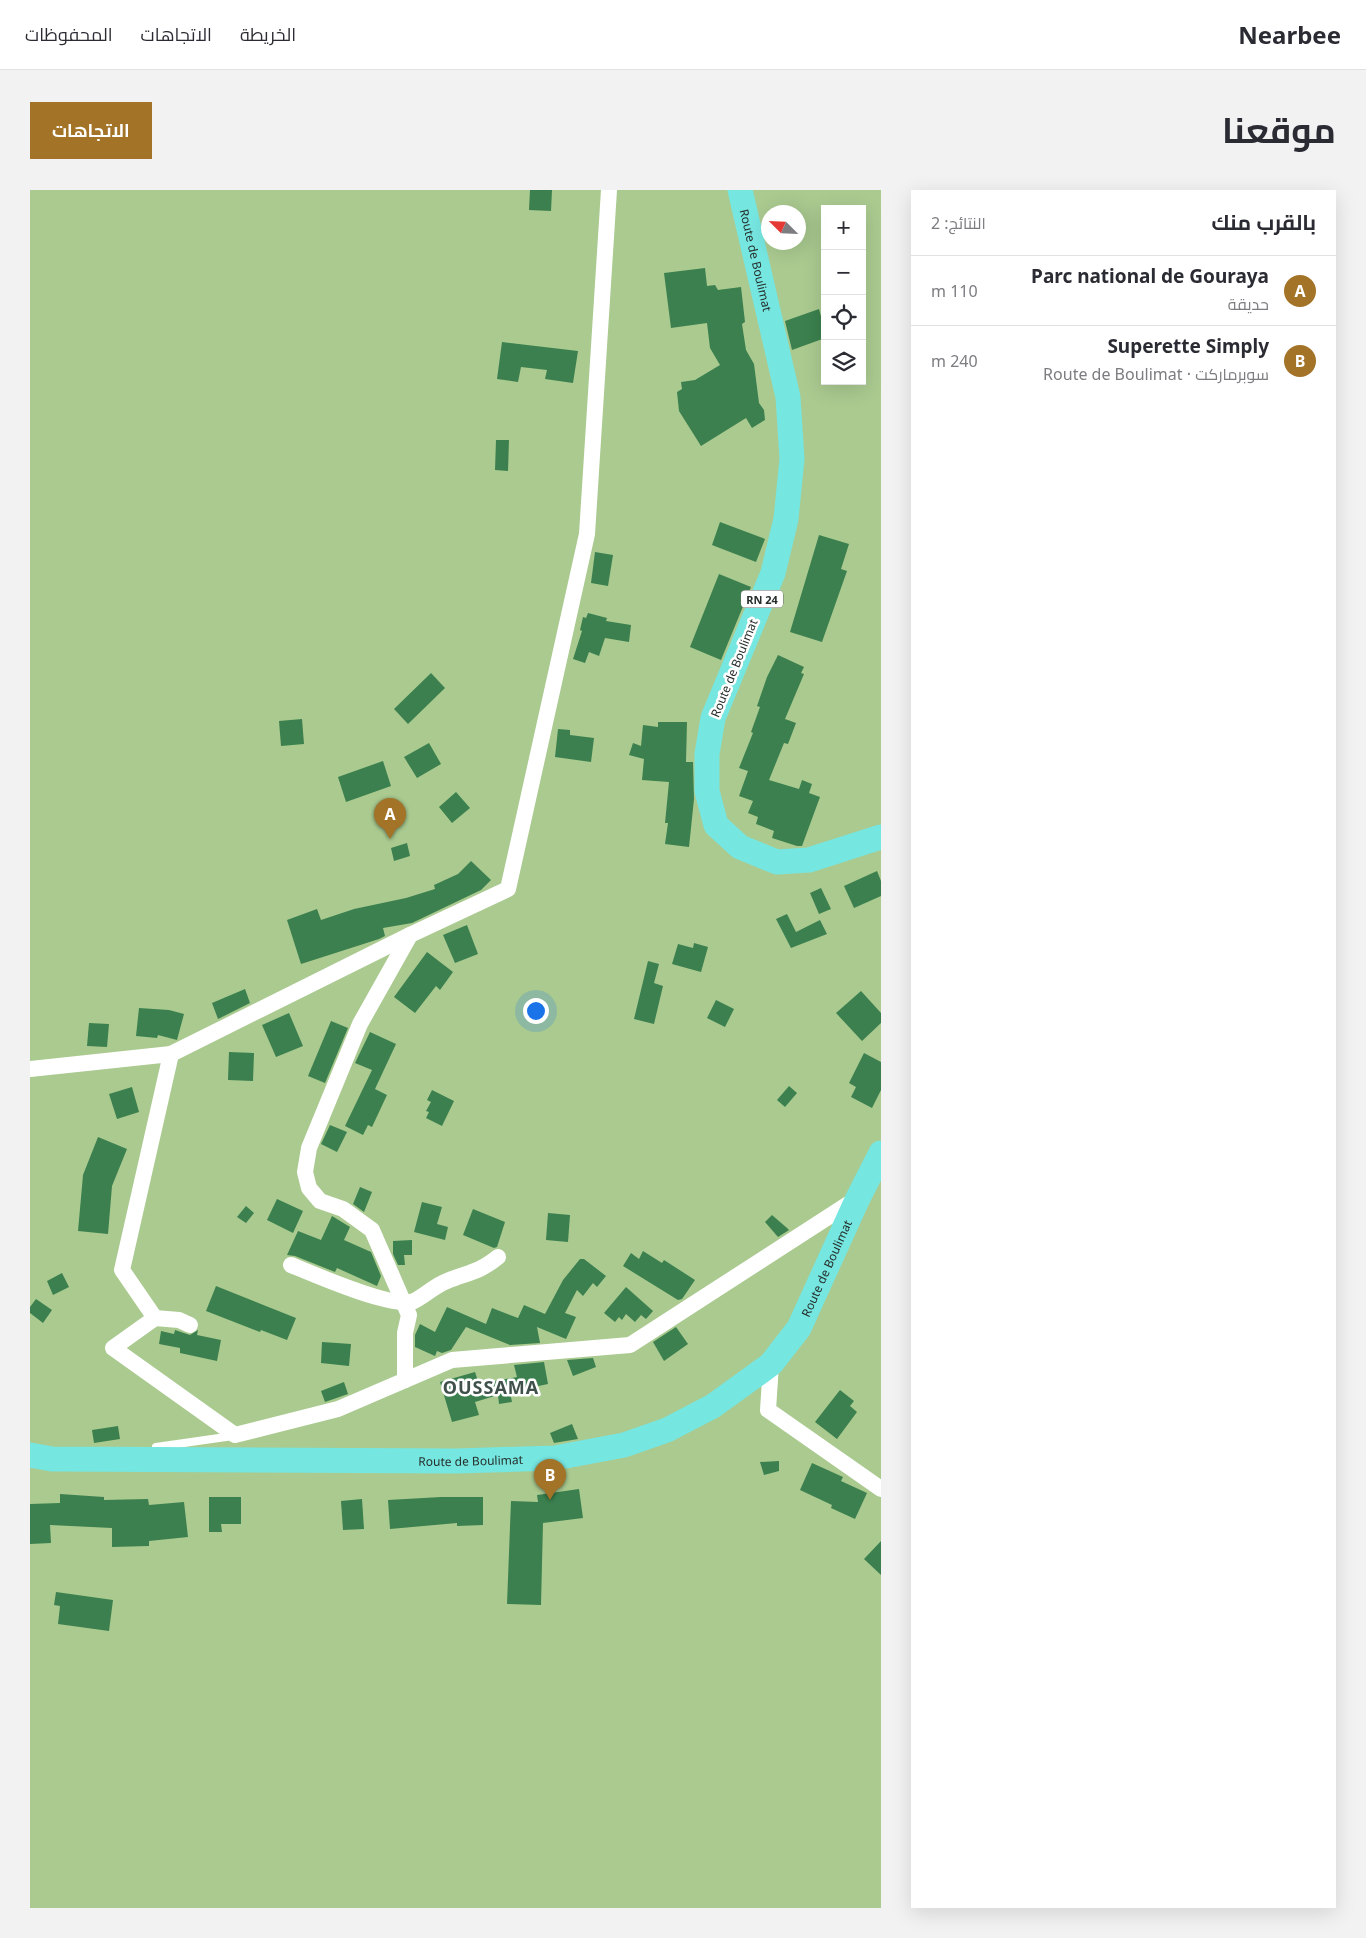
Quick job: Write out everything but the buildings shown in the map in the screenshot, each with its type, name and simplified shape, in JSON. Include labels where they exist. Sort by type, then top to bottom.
[{"type":"main road","name":"Route de Boulimat","points":[[740,190],[788,398],[792,458],[786,518],[772,573],[712,718],[706,754],[707,791],[716,825],[740,847],[777,862],[809,860],[881,837]]},
{"type":"main road","name":"Route de Boulimat","points":[[49,1454],[457,1461],[555,1458],[624,1445],[667,1430],[713,1406],[771,1364],[798,1328],[881,1153]]},
{"type":"street","points":[[30,1070],[171,1054],[410,935],[508,889],[587,534],[609,190]]},
{"type":"street","points":[[405,1380],[405,1333],[409,1315],[405,1302],[372,1230],[343,1209],[320,1201],[308,1188],[305,1172],[309,1148],[360,1024],[410,935]]},
{"type":"street","points":[[155,1318],[122,1270],[171,1054]]},
{"type":"street","points":[[190,1325],[179,1320],[155,1318],[113,1348],[235,1435],[338,1409],[452,1360],[630,1345],[858,1198]]},
{"type":"street","points":[[291,1265],[364,1294],[405,1302],[414,1301],[426,1291],[446,1281],[483,1270],[498,1257]]},
{"type":"street","points":[[771,1364],[768,1410],[881,1489]]},
{"type":"lane","points":[[143,1448],[163,1447],[235,1435]]},
{"type":"green space","points":[[30,190],[881,190],[881,1908],[30,1908]]},
{"type":"place","name":"Parc national de Gouraya","points":[[390,839]]},
{"type":"place","name":"Superette Simply","points":[[550,1500]]},
{"type":"district","name":"OUSSAMA","points":[[491,1387]]}]
